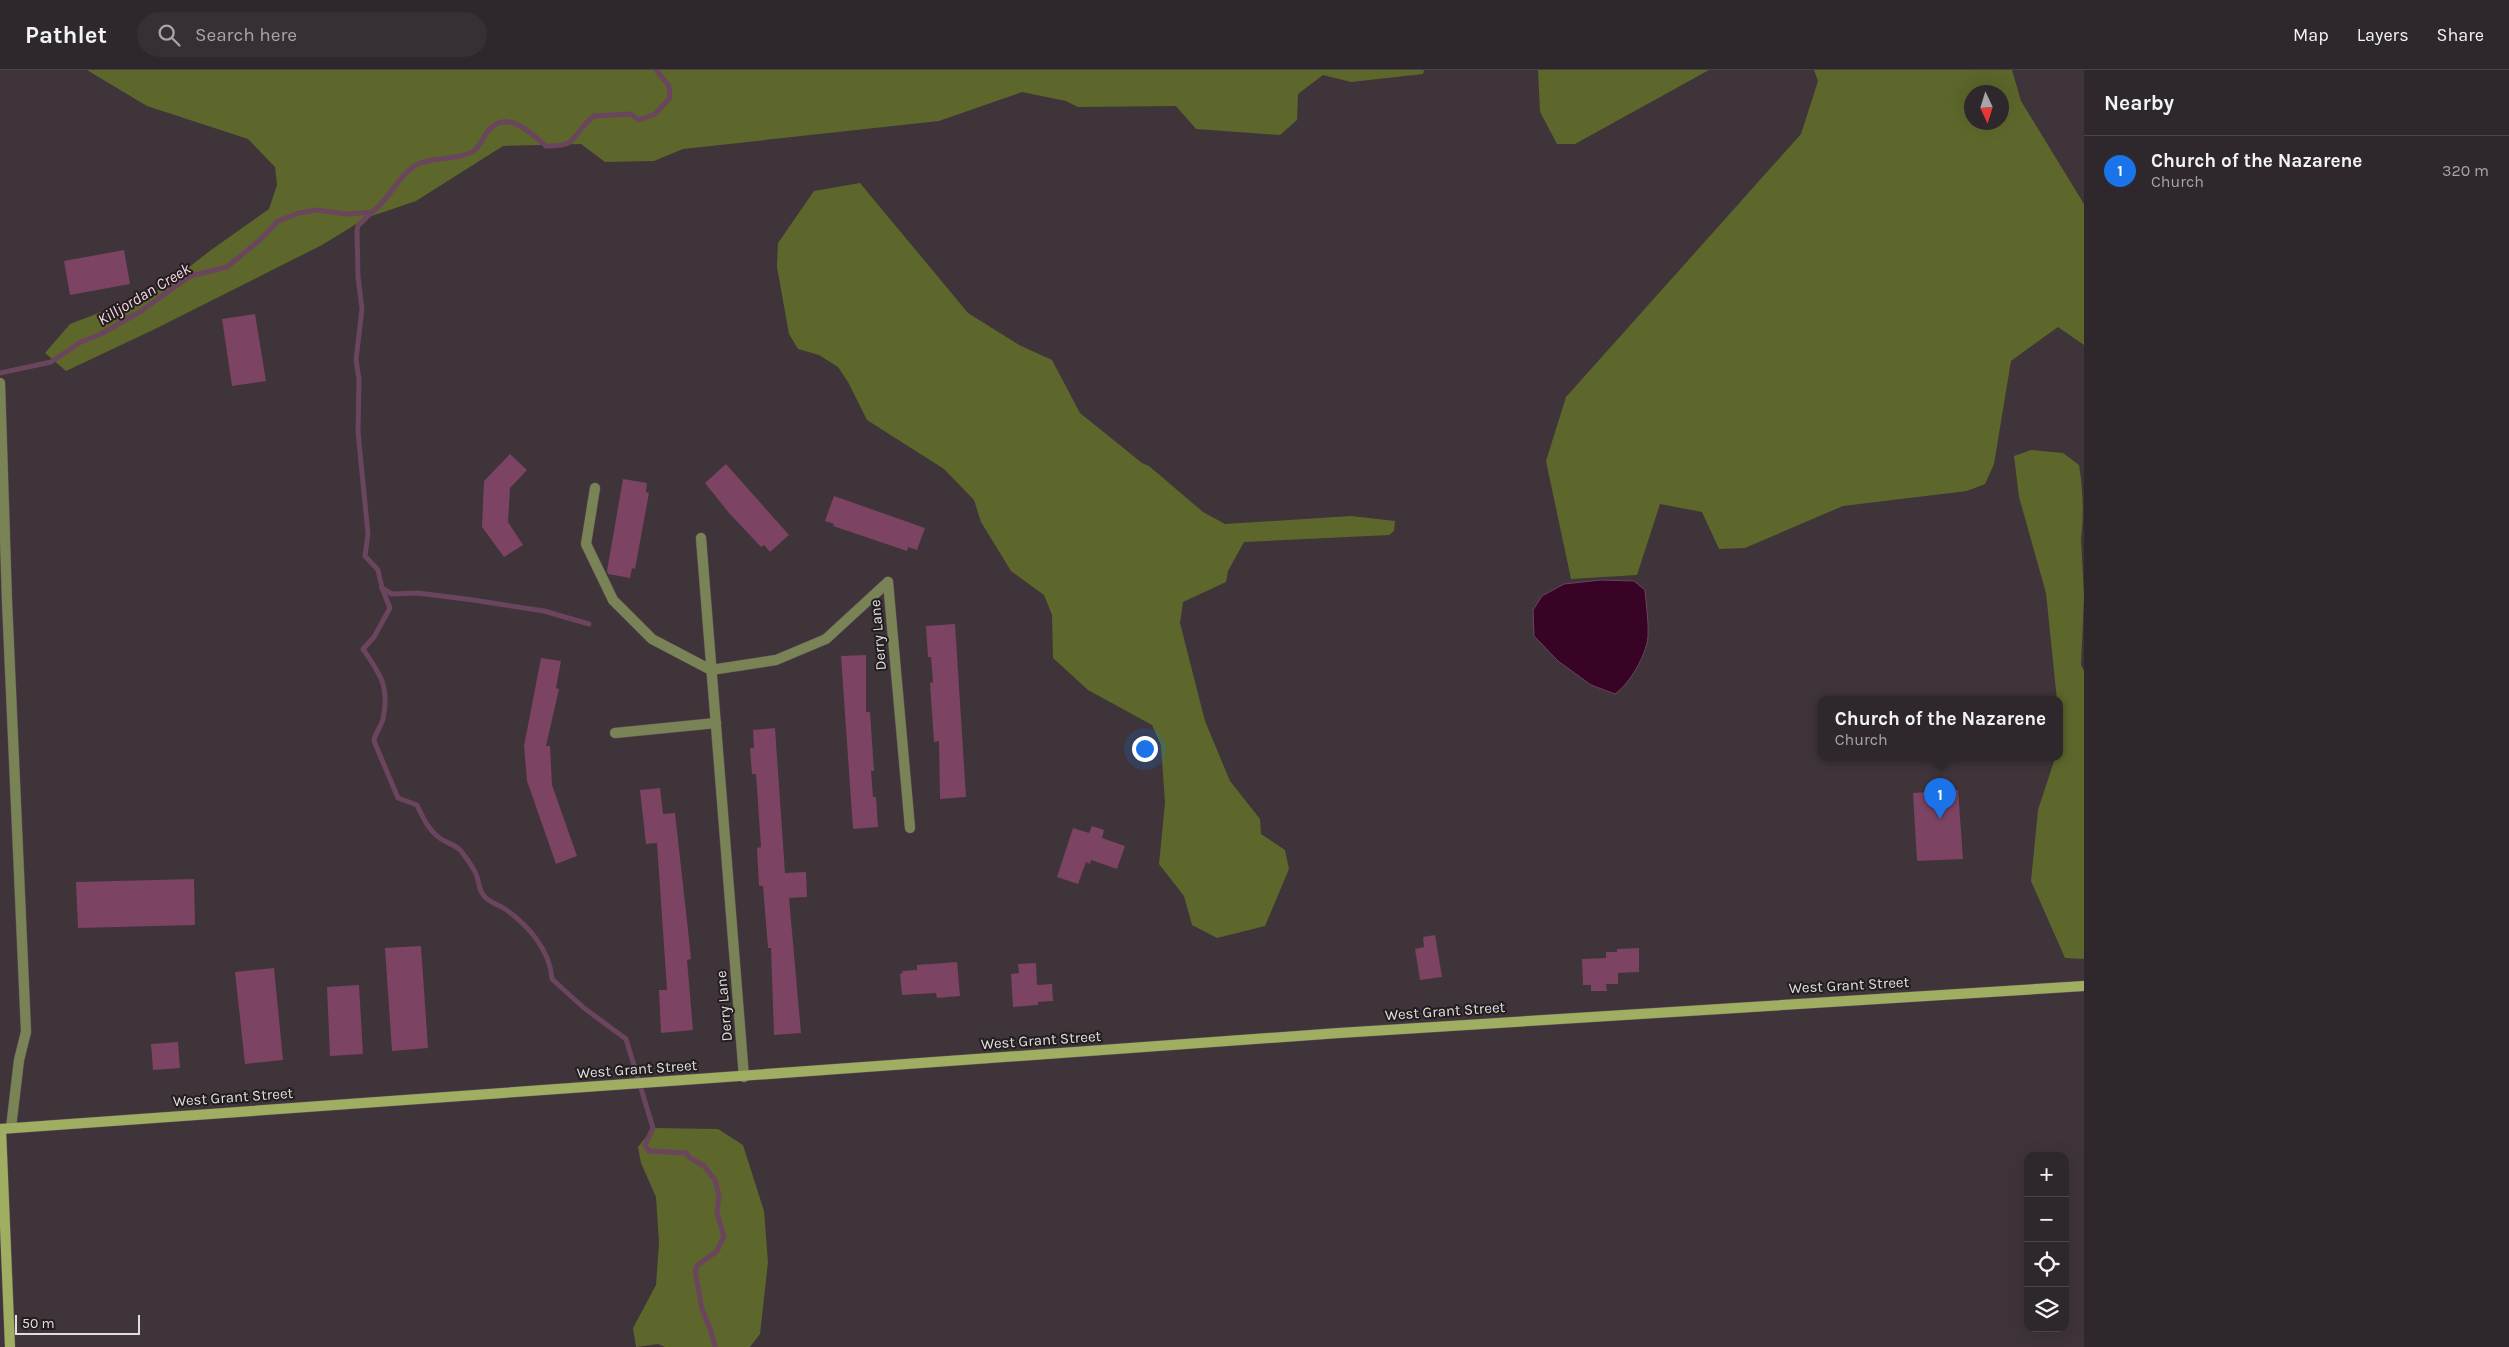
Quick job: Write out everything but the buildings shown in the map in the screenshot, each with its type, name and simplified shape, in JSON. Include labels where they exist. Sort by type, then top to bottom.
[{"type":"main road","name":"West Grant Street","points":[[4,1128],[744,1077],[1339,1033],[2084,986]]},
{"type":"main road","points":[[4,1128],[10,1347]]},
{"type":"street","points":[[0,383],[7,600],[26,1032],[4,1128]]},
{"type":"street","points":[[595,488],[586,544],[614,600],[652,639],[712,670]]},
{"type":"street","name":"Derry Lane","points":[[701,538],[744,1077]]},
{"type":"street","name":"Derry Lane","points":[[712,670],[776,660],[826,639],[888,582],[910,828]]},
{"type":"street","points":[[615,733],[716,723]]},
{"type":"green space","points":[[87,70],[1424,70],[1423,74],[1351,82],[1323,75],[1298,94],[1297,120],[1280,135],[1196,129],[1176,106],[1078,107],[1066,101],[1022,92],[939,121],[683,149],[654,161],[605,162],[581,144],[503,146],[416,201],[366,218],[322,245],[153,330],[66,371],[45,353],[70,324],[161,289],[211,250],[269,209],[277,185],[275,167],[248,139],[147,106]]},
{"type":"green space","points":[[1538,70],[1709,70],[1575,144],[1557,144],[1540,112]]},
{"type":"green space","points":[[1814,70],[2012,70],[2021,101],[2084,204],[2084,345],[2058,327],[2011,361],[1994,464],[1985,484],[1967,491],[1843,506],[1745,548],[1719,549],[1702,512],[1660,504],[1637,575],[1571,579],[1546,461],[1566,397],[1801,134],[1818,81]]},
{"type":"green space","points":[[860,183],[968,313],[1019,345],[1052,360],[1080,413],[1142,463],[1149,466],[1203,512],[1225,524],[1351,516],[1395,521],[1394,531],[1389,535],[1244,542],[1228,571],[1226,582],[1183,602],[1180,623],[1205,721],[1230,781],[1260,819],[1261,834],[1285,850],[1289,869],[1265,926],[1217,938],[1192,925],[1184,896],[1159,864],[1165,803],[1161,745],[1152,725],[1088,690],[1053,658],[1052,615],[1044,595],[1011,571],[981,522],[974,500],[944,469],[867,420],[848,382],[838,367],[819,355],[798,349],[789,334],[777,267],[778,243],[814,191]]},
{"type":"green space","points":[[2031,450],[2063,453],[2079,465],[2083,511],[2081,538],[2084,597],[2081,665],[2084,671],[2084,959],[2065,958],[2031,881],[2038,810],[2054,761],[2063,761],[2063,696],[2057,696],[2046,593],[2019,497],[2014,456]]},
{"type":"green space","points":[[653,1128],[718,1129],[743,1145],[764,1211],[768,1262],[760,1334],[750,1347],[665,1347],[658,1344],[636,1347],[633,1328],[656,1285],[659,1243],[656,1197],[641,1163],[638,1147]]},
{"type":"shaded area","points":[[1601,580],[1634,581],[1645,590],[1648,625],[1647,644],[1632,676],[1615,694],[1591,685],[1558,661],[1534,636],[1533,610],[1542,596],[1564,584]]},
{"type":"waterway","name":"Killjordan Creek","points":[[0,373],[51,362],[81,342],[101,334],[141,311],[190,276],[227,267],[261,239],[278,221],[299,213],[317,210],[347,214],[372,212],[413,167],[427,161],[458,157],[472,152],[495,125],[511,122],[526,129],[546,146],[557,146],[570,142],[594,116],[630,114],[639,120],[655,114],[670,98],[669,86],[656,70]]},
{"type":"waterway","points":[[372,212],[358,226],[357,230],[358,277],[362,309],[356,360],[359,379],[358,432],[368,534],[365,556],[378,570],[382,588],[392,594],[418,593],[473,600],[544,611],[589,624]]},
{"type":"waterway","points":[[382,588],[390,608],[374,637],[363,649],[379,673],[384,689],[385,708],[383,719],[374,741],[398,798],[417,805],[433,832],[461,851],[474,871],[480,890],[485,897],[514,915],[536,939],[547,958],[552,979],[584,1008],[626,1039],[653,1128],[645,1145],[649,1151],[686,1153],[690,1158],[704,1166],[715,1180],[719,1195],[717,1213],[724,1236],[717,1251],[698,1265],[695,1270],[702,1309],[715,1347]]},
{"type":"place","name":"Church of the Nazarene","points":[[1940,819]]}]
